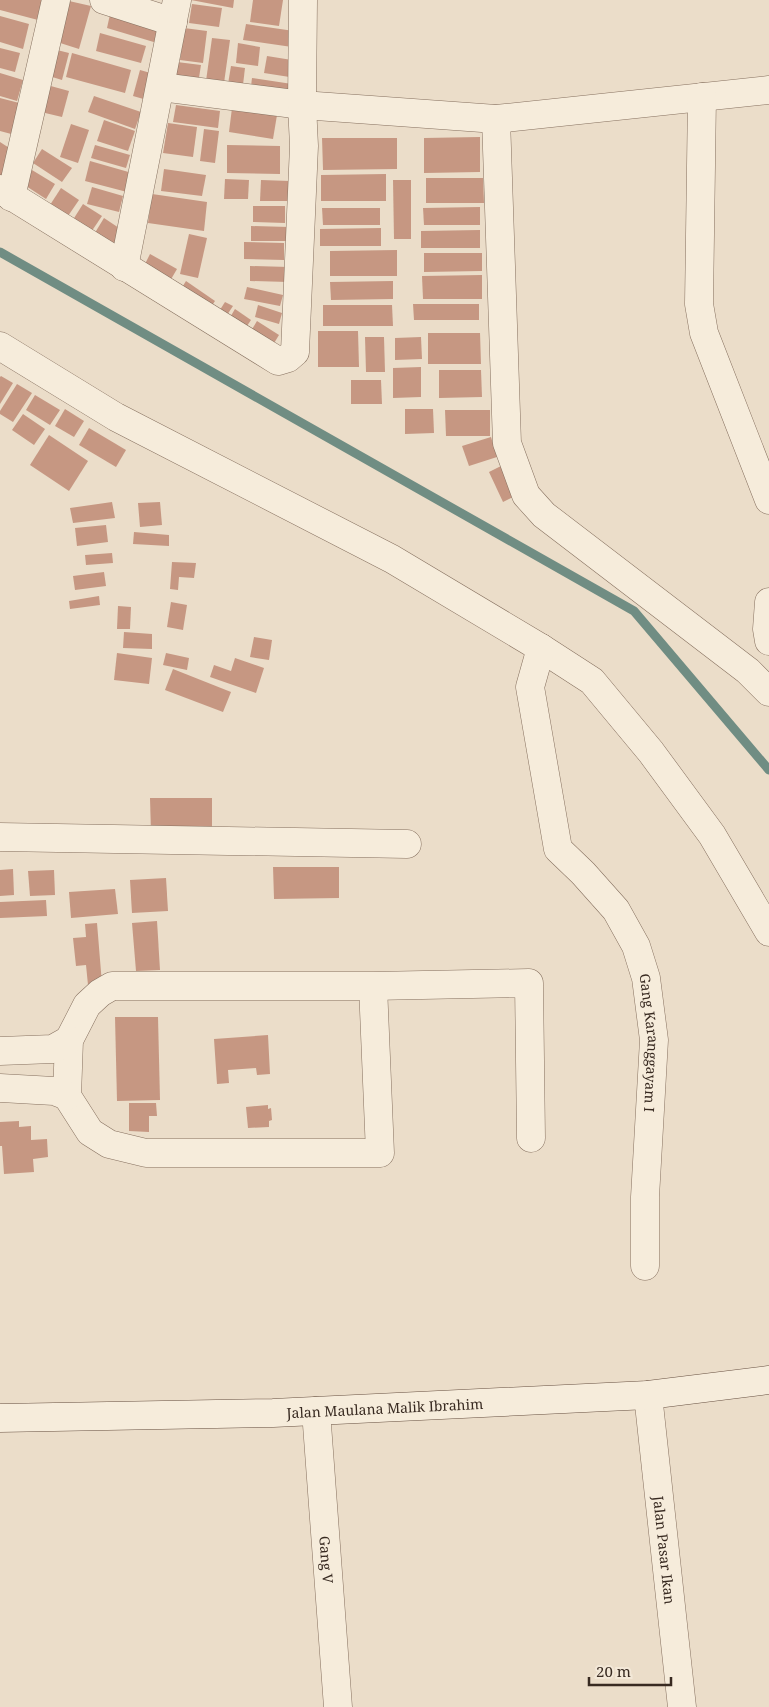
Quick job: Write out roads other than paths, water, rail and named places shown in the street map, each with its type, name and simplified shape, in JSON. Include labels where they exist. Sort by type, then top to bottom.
[{"type":"street","points":[[56,0],[5,193],[278,361],[288,358],[295,352],[304,146],[302,105],[303,0]]},
{"type":"street","points":[[104,0],[175,11],[124,266]]},
{"type":"street","points":[[161,86],[302,105],[496,119],[769,90]]},
{"type":"street","points":[[702,97],[700,314],[704,333],[769,500]]},
{"type":"street","points":[[496,119],[507,443],[526,495],[544,515],[748,672],[769,692]]},
{"type":"street","points":[[0,346],[116,417],[392,560],[542,648],[592,681],[651,752],[712,835],[769,932]]},
{"type":"street","points":[[769,602],[766,629],[769,642]]},
{"type":"street","name":"Gang Karanggayam I","points":[[542,648],[530,687],[558,850],[583,873],[616,910],[636,946],[646,978],[654,1040],[645,1197],[645,1266]]},
{"type":"street","points":[[0,837],[408,844]]},
{"type":"street","points":[[373,986],[380,1153],[146,1153],[109,1144],[90,1132],[68,1096],[69,1040],[87,1006],[100,992],[112,986],[373,986],[529,983],[531,1138]]},
{"type":"street","points":[[0,1051],[54,1049],[69,1040]]},
{"type":"street","points":[[0,1088],[54,1091],[68,1096]]},
{"type":"street","name":"Jalan Maulana Malik Ibrahim","points":[[0,1418],[316,1411],[648,1395],[769,1380]]},
{"type":"street","name":"Jalan Pasar Ikan","points":[[648,1395],[682,1707]]},
{"type":"street","name":"Gang V","points":[[316,1411],[338,1707]]},
{"type":"waterway","points":[[0,252],[634,611],[769,770]]}]
